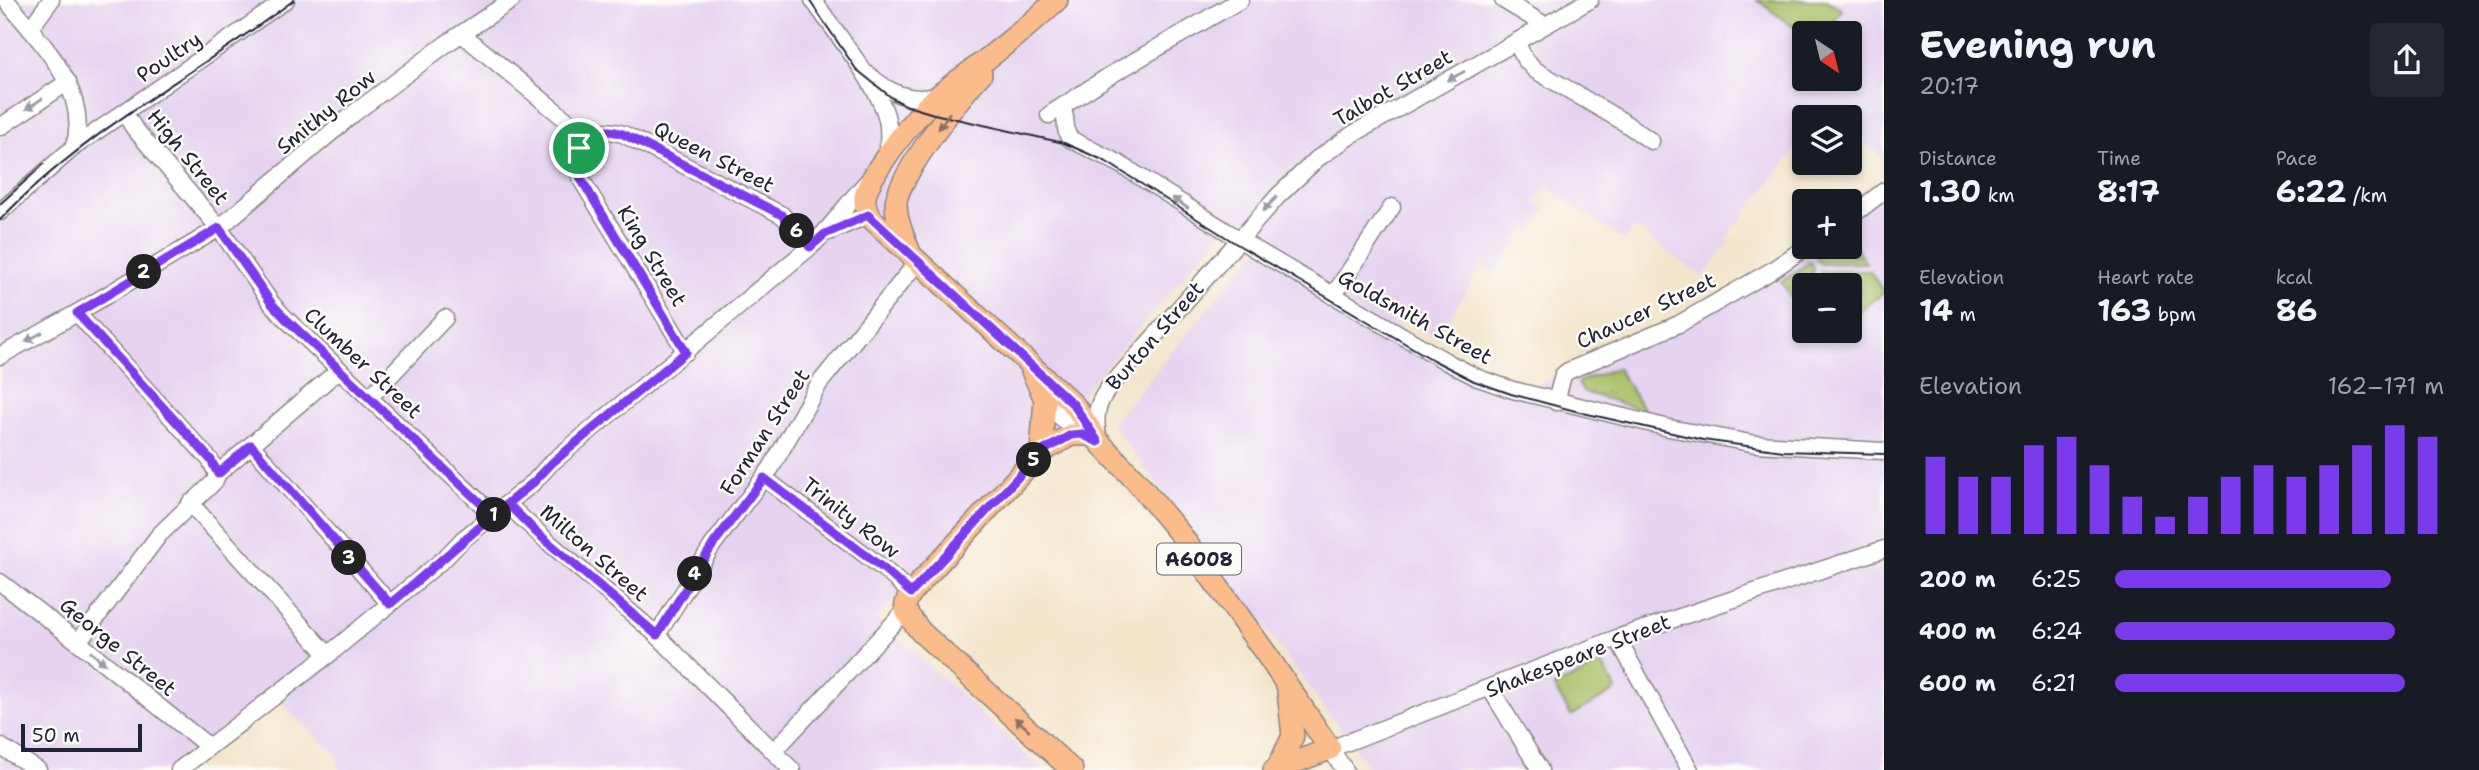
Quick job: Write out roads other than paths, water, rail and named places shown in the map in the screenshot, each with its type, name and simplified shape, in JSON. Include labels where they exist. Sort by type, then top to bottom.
[{"type":"main road","points":[[914,256],[898,222],[896,205],[910,168],[975,80],[1057,0]]},
{"type":"main road","points":[[1021,33],[940,95],[909,127],[868,188],[865,200],[868,215],[1026,360],[1045,402],[1041,452]]},
{"type":"main road","name":"A6008","points":[[1026,360],[1074,405],[1091,437],[1137,482],[1181,535],[1329,749]]},
{"type":"main road","points":[[1072,770],[921,632],[908,601],[1041,452],[1063,438],[1091,437]]},
{"type":"main road","name":"A6008","points":[[1276,769],[1293,736],[1287,686]]},
{"type":"main road","name":"Shakespeare Street","points":[[1276,769],[1329,749]]},
{"type":"street","points":[[5,0],[68,82],[78,118],[74,147]]},
{"type":"street","points":[[30,30],[51,0]]},
{"type":"street","name":"Poultry","points":[[0,212],[74,147],[286,0]]},
{"type":"street","name":"Smithy Row","points":[[0,356],[219,228],[353,114],[512,0]]},
{"type":"street","points":[[179,770],[390,604],[445,558],[462,540],[508,504],[553,462],[810,247],[825,234],[854,195],[882,165],[888,122],[884,109],[859,66],[813,0]]},
{"type":"street","name":"Goldsmith Street","points":[[1240,0],[1109,76],[1059,112],[1070,139],[1118,163],[1333,296],[1478,378],[1556,402],[1669,428],[1756,444],[1884,451]]},
{"type":"street","points":[[1503,0],[1545,25]]},
{"type":"street","name":"Talbot Street","points":[[1238,239],[1317,159],[1353,134],[1590,0]]},
{"type":"street","points":[[462,34],[587,137]]},
{"type":"street","points":[[1516,42],[1535,70],[1651,141]]},
{"type":"street","points":[[859,66],[900,96],[927,99],[940,95]]},
{"type":"street","points":[[0,127],[68,82]]},
{"type":"street","name":"High Street","points":[[124,112],[134,128],[219,228]]},
{"type":"street","name":"Queen Street","points":[[587,137],[595,131],[608,129],[623,134],[782,215],[810,247]]},
{"type":"street","name":"King Street","points":[[587,137],[576,158],[581,179],[686,352]]},
{"type":"street","points":[[1862,208],[1884,191]]},
{"type":"street","points":[[1333,296],[1392,206]]},
{"type":"street","points":[[825,234],[868,215]]},
{"type":"street","name":"Clumber Street","points":[[219,228],[272,304],[493,515]]},
{"type":"street","name":"Burton Street","points":[[1091,437],[1102,397],[1238,239]]},
{"type":"street","name":"Forman Street","points":[[657,635],[714,543],[764,478],[819,384],[914,256]]},
{"type":"street","name":"Chaucer Street","points":[[1556,402],[1563,375],[1568,371],[1679,324],[1792,257]]},
{"type":"street","points":[[77,313],[211,460],[218,474]]},
{"type":"street","points":[[369,398],[444,318]]},
{"type":"street","points":[[78,642],[159,535],[215,481],[218,474],[339,370]]},
{"type":"street","points":[[1045,402],[1072,428],[1091,437]]},
{"type":"street","points":[[251,445],[390,604]]},
{"type":"street","name":"Trinity Row","points":[[764,478],[884,569],[908,601]]},
{"type":"street","points":[[190,503],[328,655]]},
{"type":"street","name":"Milton Street","points":[[508,504],[536,532],[657,635],[775,750],[792,770]]},
{"type":"street","name":"Shakespeare Street","points":[[1329,749],[1617,638],[1884,550]]},
{"type":"street","name":"George Street","points":[[2,587],[78,642],[208,747]]},
{"type":"street","points":[[775,750],[908,601]]},
{"type":"street","points":[[1617,638],[1690,770]]},
{"type":"street","points":[[1490,688],[1540,770]]},
{"type":"street","points":[[0,746],[38,770]]},
{"type":"street","points":[[1329,749],[1345,770]]},
{"type":"tram line","points":[[0,220],[33,188],[105,130],[294,0]]},
{"type":"tram line","points":[[809,0],[856,69],[892,98],[907,106],[934,114],[1064,143],[1105,161],[1235,243],[1433,360],[1474,381],[1583,413],[1703,440],[1783,451],[1884,454]]},
{"type":"tram line","points":[[0,204],[44,164]]}]
